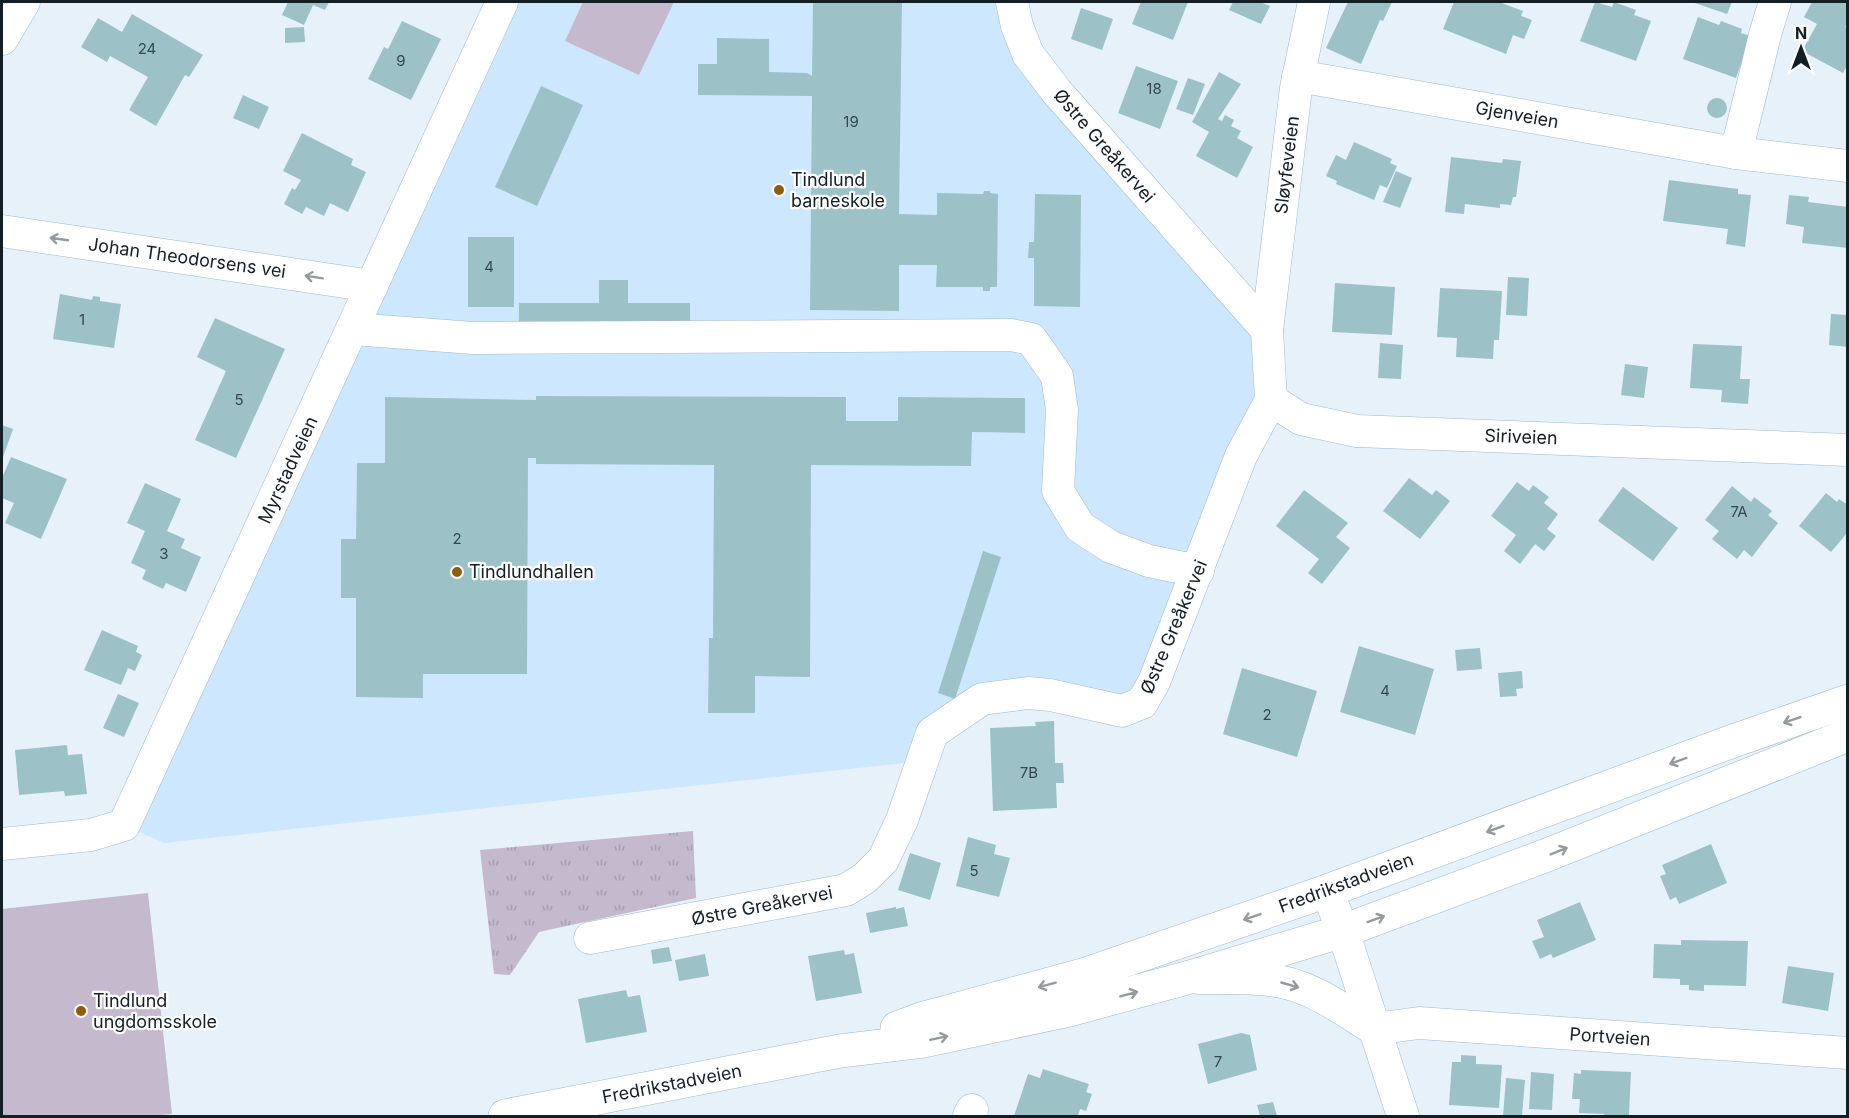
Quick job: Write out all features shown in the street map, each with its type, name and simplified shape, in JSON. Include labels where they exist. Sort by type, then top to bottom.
[{"type":"main road","name":"Fredrikstadveien","points":[[840,1051],[921,1019],[1083,975],[1327,891],[1733,741],[1848,701]]},
{"type":"main road","name":"Fredrikstadveien","points":[[505,1116],[840,1051],[923,1041],[1069,1010],[1190,978],[1342,931],[1547,855],[1848,735]]},
{"type":"street","points":[[2,39],[24,2]]},
{"type":"street","name":"Myrstadveien","points":[[2,844],[91,835],[124,825],[502,2]]},
{"type":"street","name":"Østre Greåkervei","points":[[1012,2],[1017,26],[1028,54],[1057,92],[1267,330]]},
{"type":"street","name":"Sløyfeveien","points":[[1267,330],[1298,76],[1314,2]]},
{"type":"street","points":[[1736,153],[1775,2]]},
{"type":"street","name":"Gjenveien","points":[[1298,76],[1736,153],[1848,166]]},
{"type":"street","name":"Johan Theodorsens vei","points":[[2,231],[372,286]]},
{"type":"street","points":[[353,328],[473,338],[1011,335],[1031,339],[1057,376],[1062,410],[1058,491],[1080,527],[1111,547],[1149,561],[1198,572]]},
{"type":"street","points":[[1267,330],[1271,400]]},
{"type":"street","name":"Østre Greåkervei","points":[[590,938],[846,890],[865,878],[883,861],[902,820],[932,733],[982,699],[1028,693],[1050,695],[1122,711],[1142,703],[1154,682],[1241,456],[1271,400]]},
{"type":"street","name":"Siriveien","points":[[1271,400],[1301,419],[1357,431],[1848,450]]},
{"type":"street","points":[[1327,891],[1403,1116]]},
{"type":"street","points":[[1190,978],[1271,980],[1306,990],[1330,1001],[1374,1029]]},
{"type":"street","name":"Portveien","points":[[1374,1029],[1419,1023],[1848,1053]]},
{"type":"shaded area","points":[[502,2],[1012,2],[1017,26],[1267,330],[1271,400],[1142,703],[982,699],[923,761],[164,843],[124,825]]},
{"type":"green space","points":[[583,2],[674,2],[639,75],[565,41]]},
{"type":"green space","points":[[693,831],[696,898],[539,932],[510,975],[494,974],[480,850]]},
{"type":"green space","name":"Tindlund ungdomsskole","points":[[148,893],[172,1114],[2,1116],[2,909]]},
{"type":"building","points":[[288,2],[329,2],[325,10],[313,5],[304,25],[282,15]]},
{"type":"building","points":[[813,2],[902,2],[899,214],[937,215],[937,193],[983,194],[984,191],[990,191],[990,193],[998,194],[997,287],[990,287],[990,291],[983,291],[983,287],[936,287],[937,265],[899,265],[899,311],[810,310],[812,96],[698,95],[698,64],[717,64],[717,38],[769,39],[769,72],[807,73],[812,76]]},
{"type":"building","points":[[1141,2],[1188,2],[1173,40],[1132,24]]},
{"type":"building","points":[[1233,2],[1260,2],[1270,6],[1261,24],[1229,10]]},
{"type":"building","points":[[1348,2],[1392,2],[1383,21],[1380,20],[1361,64],[1326,48]]},
{"type":"building","points":[[1454,2],[1499,2],[1523,11],[1521,16],[1532,20],[1524,39],[1513,35],[1506,54],[1443,29]]},
{"type":"building","points":[[1595,2],[1612,7],[1614,2],[1636,10],[1634,15],[1651,21],[1636,61],[1580,41]]},
{"type":"building","points":[[1692,2],[1732,2],[1727,14]]},
{"type":"building","points":[[1812,2],[1848,4],[1848,22],[1845,27],[1848,28],[1848,64],[1843,73],[1802,51],[1817,24],[1804,17]]},
{"type":"building","points":[[1081,8],[1113,19],[1102,50],[1071,39]]},
{"type":"building","points":[[132,14],[203,55],[189,77],[185,75],[156,126],[129,110],[148,77],[110,56],[107,62],[81,47],[98,18],[122,32]]},
{"type":"building","points":[[1698,17],[1719,25],[1721,21],[1742,29],[1741,33],[1751,36],[1736,78],[1683,59]]},
{"type":"building","points":[[402,21],[441,39],[411,100],[368,79],[384,47],[388,49]]},
{"type":"building","points":[[304,27],[305,42],[285,43],[285,28]]},
{"type":"building","points":[[1136,66],[1178,81],[1160,129],[1118,113]]},
{"type":"building","points":[[1219,72],[1241,84],[1218,119],[1222,121],[1225,115],[1234,120],[1231,126],[1241,131],[1237,138],[1253,147],[1237,178],[1196,156],[1209,132],[1192,122]]},
{"type":"building","points":[[1188,78],[1205,84],[1193,115],[1176,109]]},
{"type":"building","points":[[541,86],[583,105],[537,206],[495,187]]},
{"type":"building","points":[[243,95],[269,107],[259,129],[233,118]]},
{"type":"building","points":[[1713,98],[1721,98],[1727,104],[1727,112],[1721,118],[1713,118],[1707,112],[1707,104]]},
{"type":"building","points":[[302,133],[353,159],[351,165],[366,172],[348,212],[330,203],[324,216],[306,207],[302,214],[284,204],[292,188],[295,190],[301,180],[283,171]]},
{"type":"building","points":[[1354,142],[1392,159],[1390,163],[1397,166],[1387,188],[1380,185],[1374,200],[1336,184],[1337,181],[1326,176],[1336,155],[1346,160]]},
{"type":"building","points":[[1451,157],[1502,163],[1503,159],[1521,161],[1516,197],[1513,197],[1511,205],[1500,204],[1500,208],[1465,204],[1464,214],[1445,212]]},
{"type":"building","points":[[1396,171],[1412,178],[1400,208],[1383,202]]},
{"type":"building","points":[[1669,180],[1738,189],[1738,194],[1751,195],[1745,247],[1726,244],[1728,229],[1663,221]]},
{"type":"building","points":[[1035,194],[1081,195],[1080,307],[1034,306],[1034,258],[1028,258],[1029,242],[1034,242]]},
{"type":"building","points":[[1789,195],[1809,197],[1808,202],[1848,207],[1848,248],[1802,243],[1804,227],[1786,224]]},
{"type":"building","points":[[468,237],[514,237],[514,307],[468,307]]},
{"type":"building","points":[[1508,277],[1529,278],[1527,316],[1506,315]]},
{"type":"building","points":[[599,280],[628,280],[628,303],[690,303],[690,322],[519,321],[519,303],[599,303]]},
{"type":"building","points":[[1335,283],[1395,287],[1392,335],[1332,332]]},
{"type":"building","points":[[1440,288],[1502,291],[1499,340],[1494,340],[1493,359],[1456,357],[1457,338],[1437,337]]},
{"type":"building","points":[[60,294],[92,300],[93,296],[100,297],[100,301],[121,304],[114,348],[53,339]]},
{"type":"building","points":[[1831,314],[1848,315],[1848,347],[1829,345]]},
{"type":"building","points":[[215,318],[285,349],[236,458],[195,440],[226,371],[197,357]]},
{"type":"building","points":[[1380,343],[1403,345],[1401,379],[1378,378]]},
{"type":"building","points":[[1693,344],[1742,346],[1740,379],[1750,379],[1748,404],[1721,402],[1722,390],[1690,388]]},
{"type":"building","points":[[1625,364],[1648,367],[1644,398],[1621,395]]},
{"type":"building","points":[[536,396],[846,397],[846,421],[898,421],[898,397],[1025,398],[1025,433],[972,432],[971,466],[811,465],[810,677],[755,676],[755,713],[708,713],[709,638],[713,638],[714,465],[536,464],[536,458],[528,458],[527,674],[423,674],[423,698],[356,697],[356,598],[341,598],[341,539],[356,539],[357,463],[385,463],[385,397],[536,400]]},
{"type":"building","points":[[2,425],[13,429],[2,460]]},
{"type":"building","points":[[11,457],[67,479],[41,539],[5,523],[14,503],[2,498],[2,478]]},
{"type":"building","points":[[1409,478],[1432,495],[1436,490],[1450,501],[1420,539],[1383,511]]},
{"type":"building","points":[[1517,482],[1529,491],[1533,485],[1549,497],[1544,503],[1558,514],[1547,529],[1556,536],[1544,551],[1535,544],[1520,564],[1504,551],[1516,535],[1491,516]]},
{"type":"building","points":[[145,483],[181,499],[167,531],[185,539],[181,548],[201,557],[186,592],[166,583],[163,589],[142,579],[146,570],[131,563],[145,531],[127,523]]},
{"type":"building","points":[[1732,486],[1751,502],[1754,497],[1772,511],[1768,515],[1778,523],[1752,557],[1744,550],[1737,559],[1712,539],[1719,531],[1705,520]]},
{"type":"building","points":[[1623,487],[1678,528],[1653,561],[1598,521]]},
{"type":"building","points":[[1304,490],[1348,523],[1336,537],[1350,548],[1322,584],[1308,573],[1319,559],[1276,526]]},
{"type":"building","points":[[1826,493],[1837,502],[1839,499],[1848,505],[1846,510],[1848,511],[1848,532],[1831,552],[1799,526]]},
{"type":"building","points":[[983,551],[1001,557],[955,699],[938,693]]},
{"type":"building","points":[[102,630],[138,646],[136,652],[142,655],[135,671],[128,668],[121,685],[84,670]]},
{"type":"building","points":[[1359,646],[1434,669],[1415,735],[1340,712]]},
{"type":"building","points":[[1480,648],[1482,669],[1457,671],[1455,650]]},
{"type":"building","points":[[1242,668],[1317,691],[1297,757],[1223,734]]},
{"type":"building","points":[[1522,671],[1523,688],[1516,689],[1517,696],[1500,697],[1498,673]]},
{"type":"building","points":[[118,694],[139,703],[124,737],[103,728]]},
{"type":"building","points":[[1054,721],[1055,763],[1063,763],[1064,783],[1056,783],[1057,808],[993,811],[990,728],[1036,726],[1035,722]]},
{"type":"building","points":[[67,745],[68,755],[82,754],[87,794],[65,796],[64,791],[19,795],[15,750]]},
{"type":"building","points":[[968,837],[996,845],[994,854],[1010,858],[999,897],[956,886]]},
{"type":"building","points":[[1711,844],[1727,883],[1679,904],[1676,897],[1670,900],[1660,876],[1666,874],[1662,865]]},
{"type":"building","points":[[910,853],[941,863],[930,900],[898,890]]},
{"type":"building","points":[[1580,902],[1596,940],[1553,958],[1551,954],[1540,959],[1532,941],[1544,937],[1537,920]]},
{"type":"building","points":[[896,907],[896,909],[904,907],[908,926],[870,933],[866,913]]},
{"type":"building","points":[[1681,940],[1748,941],[1746,986],[1704,985],[1704,991],[1689,990],[1689,985],[1680,985],[1680,979],[1653,978],[1654,944],[1681,945]]},
{"type":"building","points":[[669,947],[672,961],[653,964],[651,950]]},
{"type":"building","points":[[844,950],[845,955],[854,953],[862,993],[816,1001],[808,956]]},
{"type":"building","points":[[705,954],[709,976],[679,981],[675,960]]},
{"type":"building","points":[[1788,966],[1834,973],[1828,1011],[1782,1003]]},
{"type":"building","points":[[626,990],[628,997],[640,995],[647,1032],[586,1043],[578,999]]},
{"type":"building","points":[[1241,1033],[1250,1035],[1257,1070],[1208,1084],[1198,1044]]},
{"type":"building","points":[[1461,1055],[1476,1056],[1476,1064],[1502,1065],[1499,1108],[1449,1105],[1452,1062],[1461,1062]]},
{"type":"building","points":[[1043,1069],[1089,1084],[1086,1092],[1092,1094],[1086,1111],[1080,1109],[1078,1116],[1014,1116],[1028,1074],[1040,1078]]},
{"type":"building","points":[[1581,1070],[1631,1072],[1629,1115],[1604,1116],[1604,1114],[1579,1113],[1580,1099],[1572,1099],[1574,1073],[1581,1074]]},
{"type":"building","points":[[1531,1072],[1554,1074],[1552,1110],[1529,1109]]},
{"type":"building","points":[[1506,1078],[1525,1080],[1522,1116],[1503,1116]]},
{"type":"building","points":[[1273,1102],[1277,1116],[1260,1116],[1257,1105]]},
{"type":"place","name":"Tindlund barneskole","points":[[779,190]]},
{"type":"place","name":"Tindlundhallen","points":[[457,572]]},
{"type":"place","name":"Tindlund ungdomsskole","points":[[81,1011]]}]
